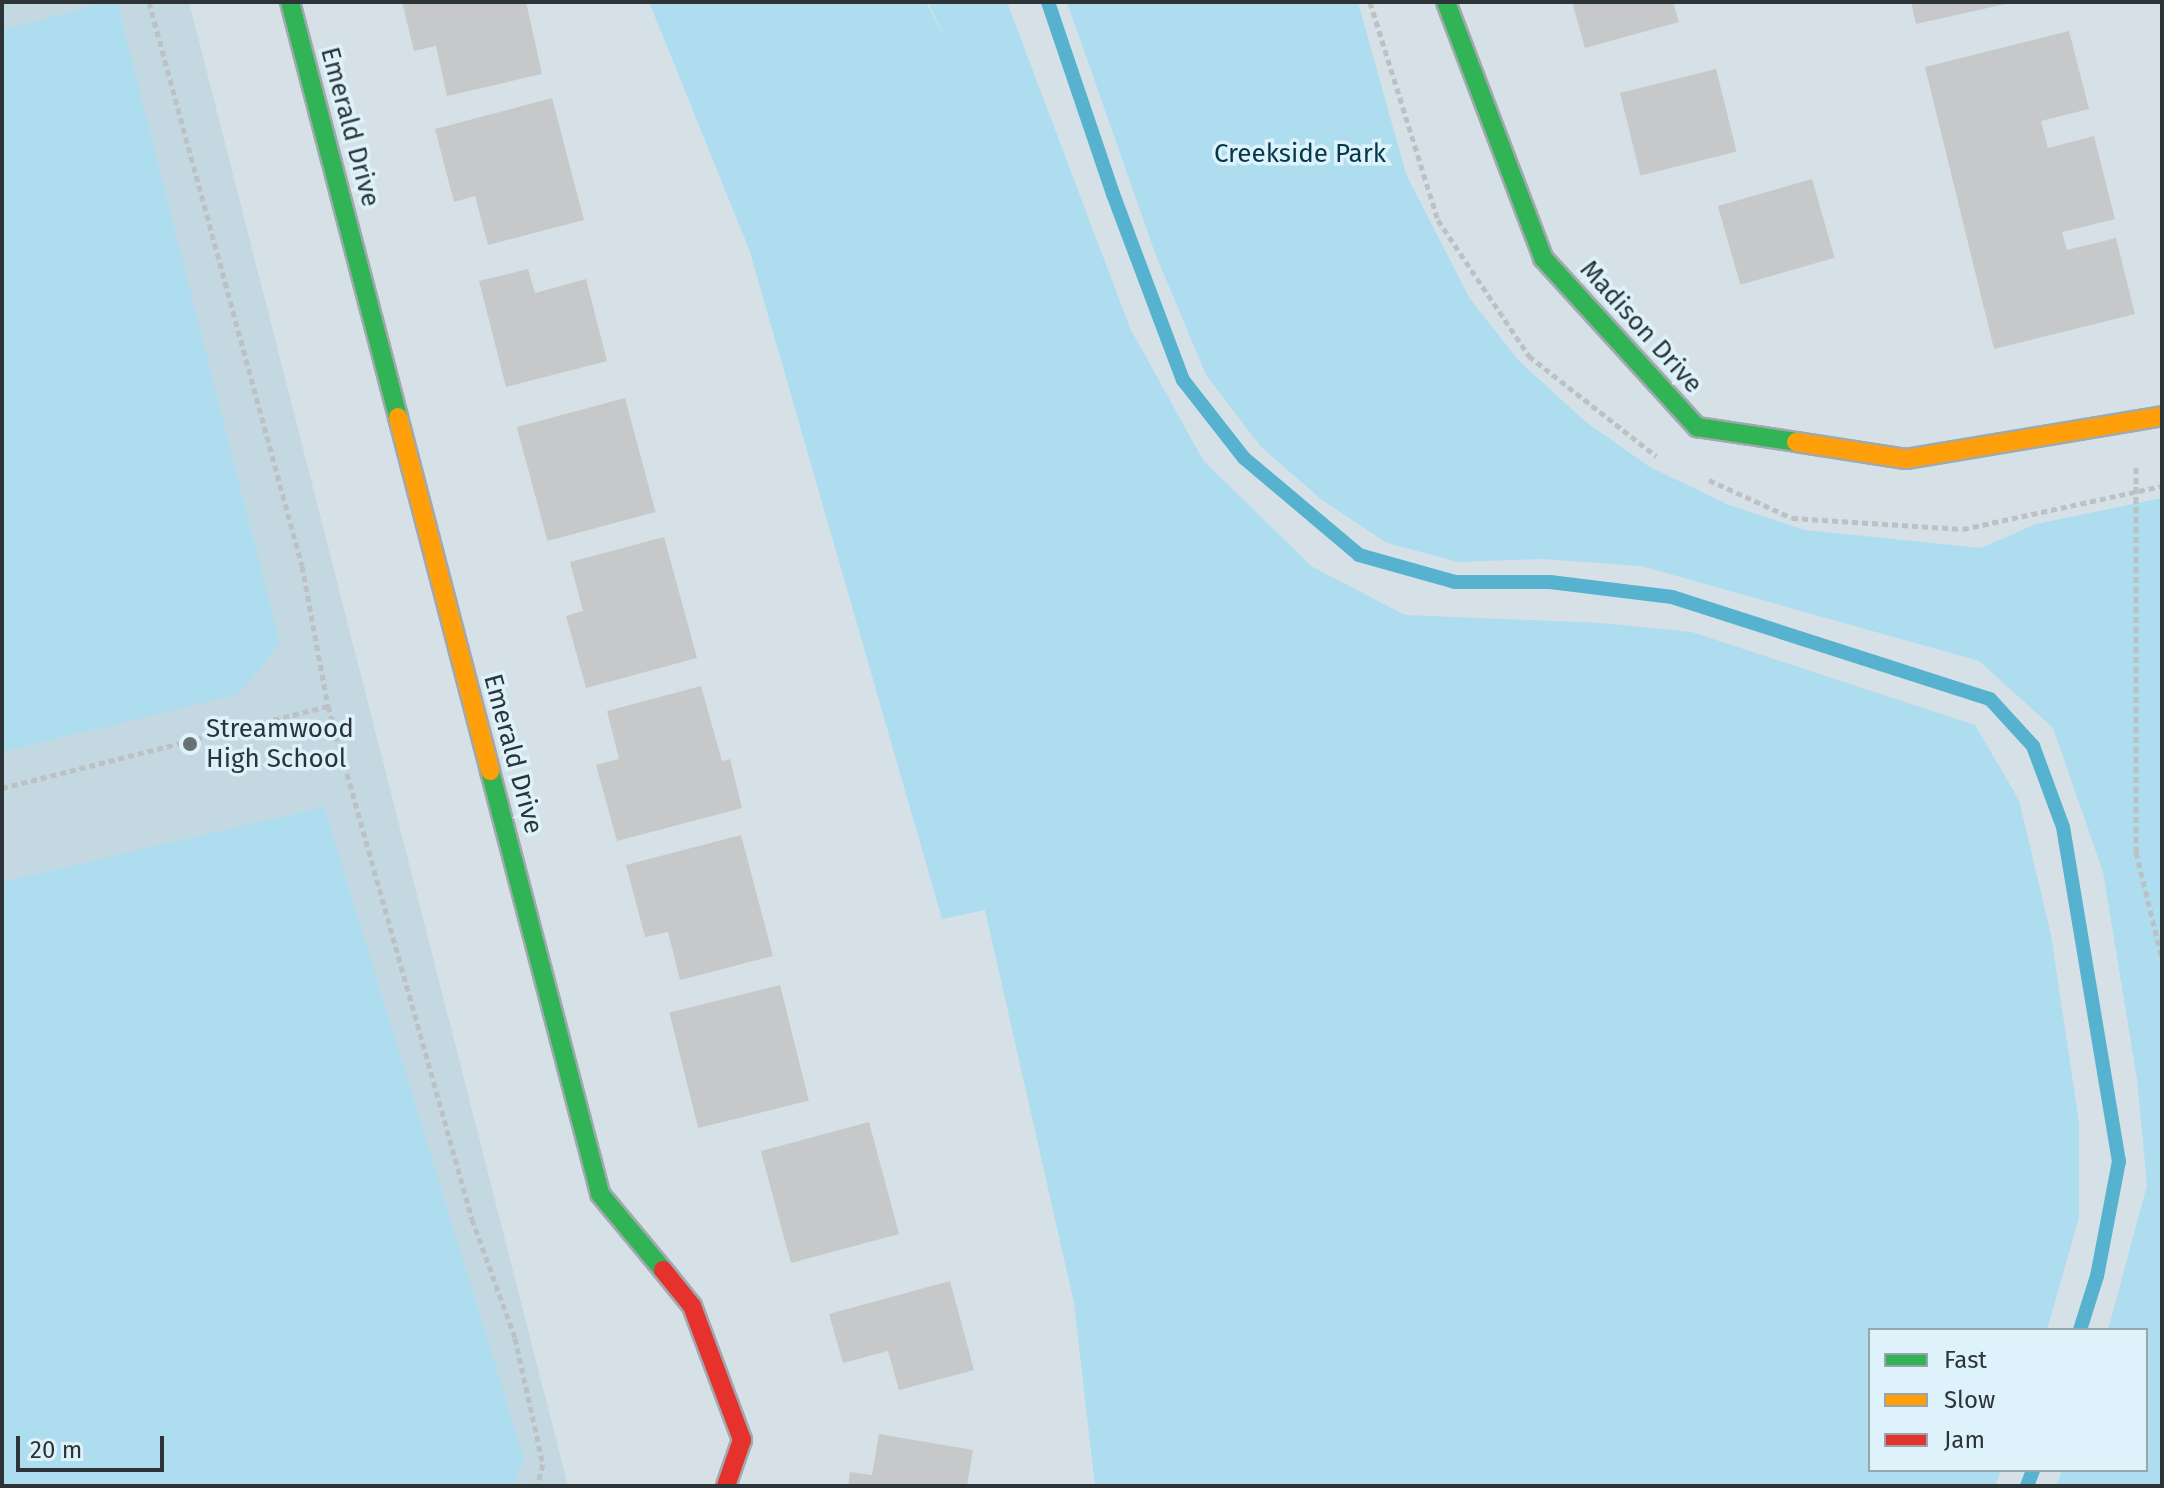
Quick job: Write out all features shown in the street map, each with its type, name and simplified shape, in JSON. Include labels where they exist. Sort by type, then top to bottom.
[{"type":"street","name":"Emerald Drive","points":[[290,2],[600,1194],[692,1306],[742,1440],[726,1486]]},
{"type":"street","name":"Madison Drive","points":[[1446,2],[1543,258],[1697,427],[1906,459],[2162,416]]},
{"type":"path","points":[[149,2],[302,566],[328,706],[467,1205],[515,1338],[543,1464],[537,1486]]},
{"type":"path","points":[[2136,420],[2136,852],[2162,959]]},
{"type":"path","points":[[2136,492],[2162,486]]},
{"type":"path","points":[[2,788],[328,706]]},
{"type":"shaded area","name":"Streamwood High School","points":[[2,2],[189,2],[568,1486],[2,1486]]},
{"type":"green space","points":[[117,2],[280,644],[238,694],[2,752],[2,31]]},
{"type":"green space","points":[[649,2],[926,2],[946,42],[928,2],[1007,2],[1130,328],[1203,460],[1311,566],[1405,615],[1602,623],[1692,632],[1975,725],[2019,800],[2051,935],[2079,1122],[2079,1218],[2048,1328],[1868,1328],[1868,1472],[2000,1472],[1995,1486],[1095,1486],[1074,1303],[985,910],[942,919],[749,249]]},
{"type":"green space","name":"Creekside Park","points":[[1067,2],[1358,2],[1406,174],[1470,299],[1520,362],[1586,422],[1650,467],[1729,505],[1805,530],[1981,548],[2036,524],[2162,498],[2162,1486],[2056,1486],[2061,1472],[2148,1472],[2148,1328],[2109,1328],[2147,1185],[2137,1079],[2103,872],[2053,728],[1979,661],[1641,566],[1542,559],[1458,562],[1387,543],[1322,500],[1261,447],[1206,375],[1155,253]]},
{"type":"green space","points":[[324,807],[524,1458],[513,1486],[2,1486],[2,882]]},
{"type":"building","points":[[402,2],[526,2],[542,74],[447,96],[436,46],[414,51]]},
{"type":"building","points":[[1572,2],[1673,2],[1679,22],[1585,48]]},
{"type":"building","points":[[1911,2],[2010,2],[2010,3],[1916,24]]},
{"type":"building","points":[[2069,31],[2089,109],[2041,121],[2048,148],[2094,136],[2115,219],[2062,232],[2067,250],[2116,238],[2135,314],[1994,349],[1925,67]]},
{"type":"building","points":[[1716,69],[1737,151],[1641,175],[1620,93]]},
{"type":"building","points":[[552,98],[584,220],[488,245],[475,196],[454,202],[435,129]]},
{"type":"building","points":[[1812,179],[1835,258],[1740,285],[1718,206]]},
{"type":"building","points":[[528,269],[535,293],[586,279],[607,361],[506,387],[479,281]]},
{"type":"building","points":[[625,398],[656,512],[547,541],[517,427]]},
{"type":"building","points":[[664,537],[697,658],[586,688],[566,616],[583,611],[570,562]]},
{"type":"building","points":[[701,686],[722,761],[730,759],[742,808],[617,841],[596,765],[619,759],[607,711]]},
{"type":"building","points":[[741,835],[773,956],[680,980],[668,932],[645,937],[626,865]]},
{"type":"building","points":[[780,985],[809,1100],[698,1128],[669,1013]]},
{"type":"building","points":[[869,1122],[899,1234],[791,1263],[761,1151]]},
{"type":"building","points":[[950,1281],[974,1370],[899,1390],[888,1351],[843,1363],[829,1314]]},
{"type":"building","points":[[879,1434],[973,1450],[967,1486],[848,1486],[850,1472],[872,1475]]},
{"type":"waterway","points":[[1048,2],[1113,194],[1183,380],[1244,458],[1359,555],[1455,582],[1550,582],[1672,597],[1990,699],[2033,746],[2063,827],[2119,1161],[2097,1276],[2081,1328]]},
{"type":"waterway","points":[[2027,1486],[2032,1472]]},
{"type":"traffic: fast","points":[[290,2],[398,417]]},
{"type":"traffic: fast","points":[[1446,2],[1543,258],[1697,427],[1796,442]]},
{"type":"traffic: fast","points":[[490,771],[600,1194],[663,1270]]},
{"type":"traffic: slow","points":[[1796,442],[1906,459],[2162,416]]},
{"type":"traffic: slow","points":[[398,417],[490,771]]},
{"type":"traffic: jam","points":[[663,1270],[692,1306],[742,1440],[726,1486]]},
{"type":"place","name":"Streamwood High School","points":[[190,744]]}]
